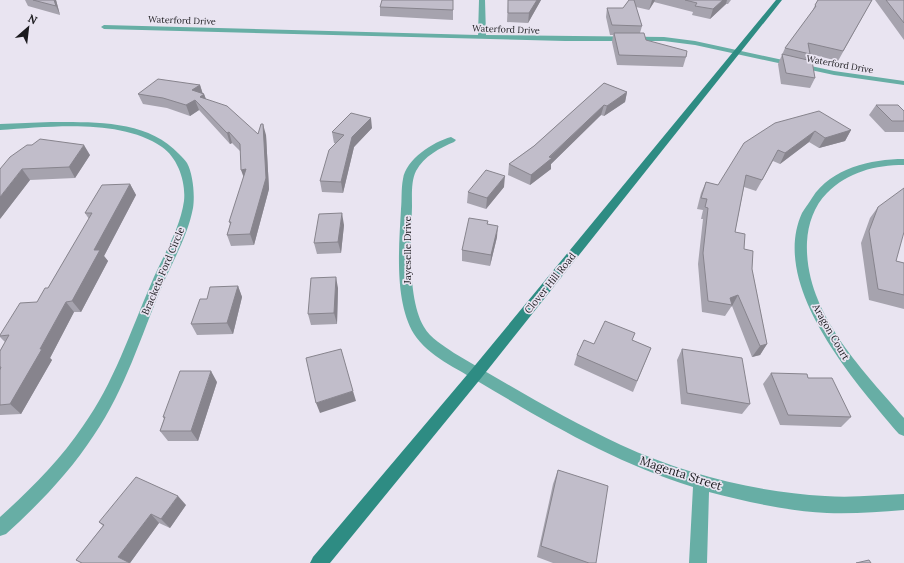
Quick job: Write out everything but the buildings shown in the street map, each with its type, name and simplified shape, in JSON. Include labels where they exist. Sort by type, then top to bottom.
[{"type":"street","points":[[482,0],[482,37]]},
{"type":"street","name":"Clover Hill Road","points":[[319,563],[477,373],[779,0]]},
{"type":"street","name":"Waterford Drive","points":[[104,27],[565,40],[664,39],[695,43],[834,73],[904,83]]},
{"type":"street","name":"Brackets Ford Circle","points":[[0,528],[26,505],[68,461],[112,391],[180,234],[187,213],[189,190],[188,176],[174,152],[156,140],[141,133],[113,127],[73,123],[2,128]]},
{"type":"street","name":"Jayeselle Drive","points":[[450,140],[436,146],[424,154],[415,163],[408,178],[405,259],[407,283],[411,311],[419,330],[432,345],[477,373]]},
{"type":"street","name":"Aragon Court","points":[[904,162],[879,163],[860,169],[841,178],[825,189],[813,203],[804,220],[801,240],[802,264],[809,291],[820,315],[847,360],[904,429]]},
{"type":"street","name":"Magenta Street","points":[[477,373],[582,433],[640,461],[701,482],[755,495],[803,502],[851,505],[904,502]]},
{"type":"street","points":[[698,563],[701,482]]}]
